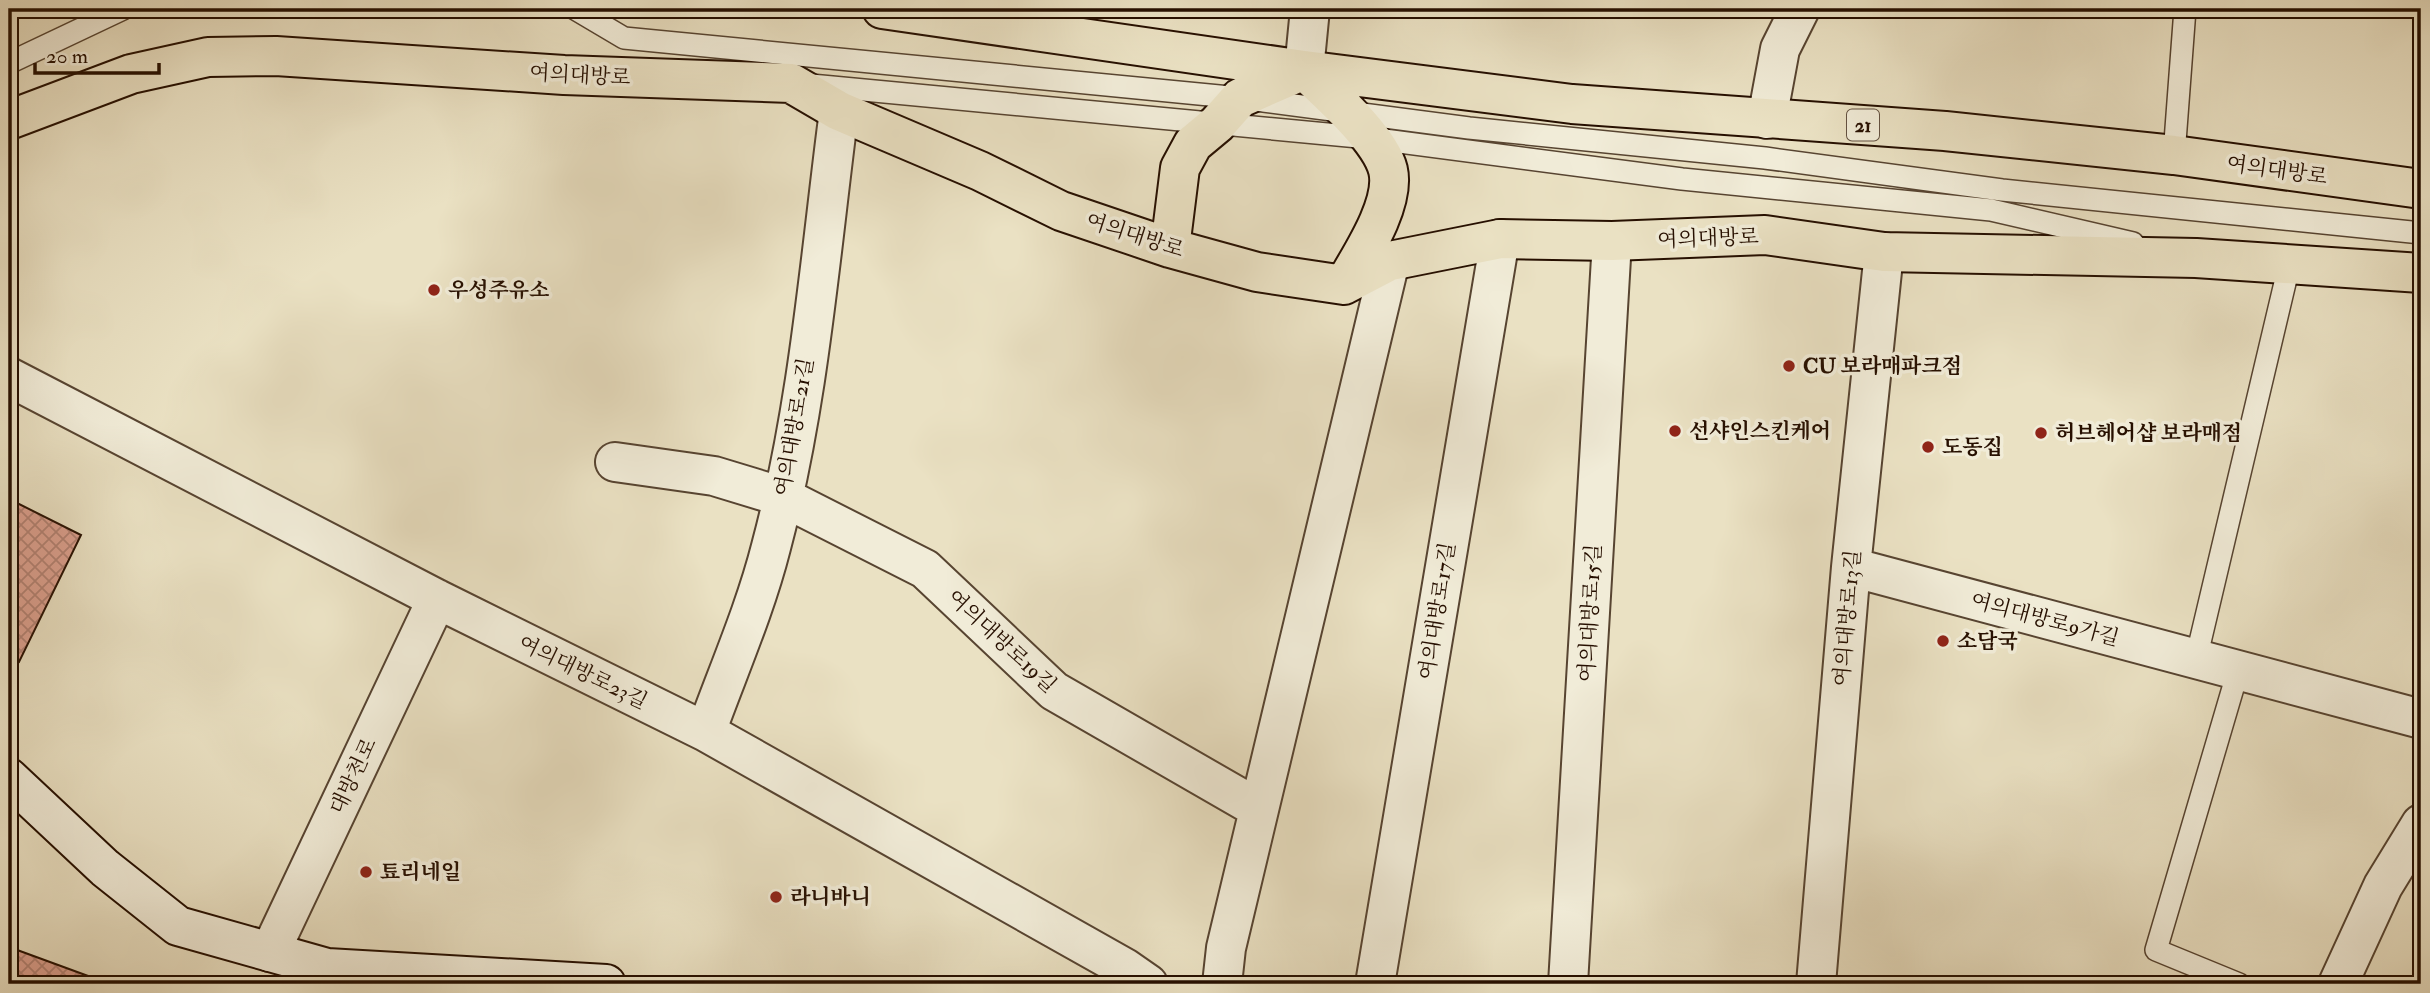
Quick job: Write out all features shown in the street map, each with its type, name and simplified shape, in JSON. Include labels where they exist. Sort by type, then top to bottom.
[{"type":"main road","name":"여의대방로","points":[[882,9],[1304,70],[1572,104],[1945,131],[2174,155],[2421,189]]},
{"type":"main road","name":"여의대방로","points":[[9,120],[131,74],[208,57],[276,56],[564,75],[791,83],[839,111],[1061,211],[1170,248],[1257,272],[1344,285],[1390,261],[1500,239],[1612,241],[1765,235],[1884,252],[2196,258],[2421,273]]},
{"type":"main road","points":[[1170,248],[1180,168],[1193,144],[1228,111],[1304,70],[1360,126],[1388,170],[1387,195],[1374,232],[1344,285]]},
{"type":"street","points":[[1304,70],[1310,9]]},
{"type":"street","points":[[1767,119],[1780,49],[1800,9]]},
{"type":"street","name":"여의대방로21길","points":[[706,733],[771,549],[783,497],[799,415],[839,111]]},
{"type":"street","name":"여의대방로17길","points":[[1375,984],[1500,239]]},
{"type":"street","name":"여의대방로15길","points":[[1568,984],[1612,241]]},
{"type":"street","name":"여의대방로13길","points":[[1816,984],[1851,568],[1884,252]]},
{"type":"street","points":[[1222,984],[1226,948],[1390,261]]},
{"type":"street","name":"여의대방로23길","points":[[9,377],[437,600],[706,733],[1125,968],[1147,984]]},
{"type":"street","name":"여의대방로19길","points":[[615,462],[714,476],[783,497],[925,569],[1054,691],[1259,809]]},
{"type":"street","name":"여의대방로9가길","points":[[1851,568],[2421,719]]},
{"type":"street","name":"대방천로","points":[[270,952],[437,600]]},
{"type":"street","points":[[9,778],[105,868],[178,926],[363,977],[606,984]]},
{"type":"street","points":[[2338,984],[2383,886],[2421,824]]},
{"type":"lane","points":[[9,63],[123,9]]},
{"type":"lane","points":[[575,9],[624,38],[1360,126],[1765,158],[2002,190],[2421,233]]},
{"type":"lane","points":[[2174,155],[2185,9]]},
{"type":"lane","points":[[791,83],[1228,111],[1360,126],[1682,179],[1991,211],[2196,258]]},
{"type":"lane","points":[[2196,659],[2288,266]]},
{"type":"lane","points":[[2238,671],[2156,950],[2239,984]]},
{"type":"building","points":[[9,499],[81,535],[19,662],[9,657]]},
{"type":"building","points":[[9,947],[110,984],[9,984]]},
{"type":"place","name":"우성주유소","points":[[434,290]]},
{"type":"place","name":"CU 보라매파크점","points":[[1789,366]]},
{"type":"place","name":"선샤인스킨케어","points":[[1675,431]]},
{"type":"place","name":"허브헤어샵 보라매점","points":[[2041,433]]},
{"type":"place","name":"도동집","points":[[1928,447]]},
{"type":"place","name":"소담국","points":[[1943,641]]},
{"type":"place","name":"툐리네일","points":[[366,872]]},
{"type":"place","name":"라니바니","points":[[776,897]]}]
